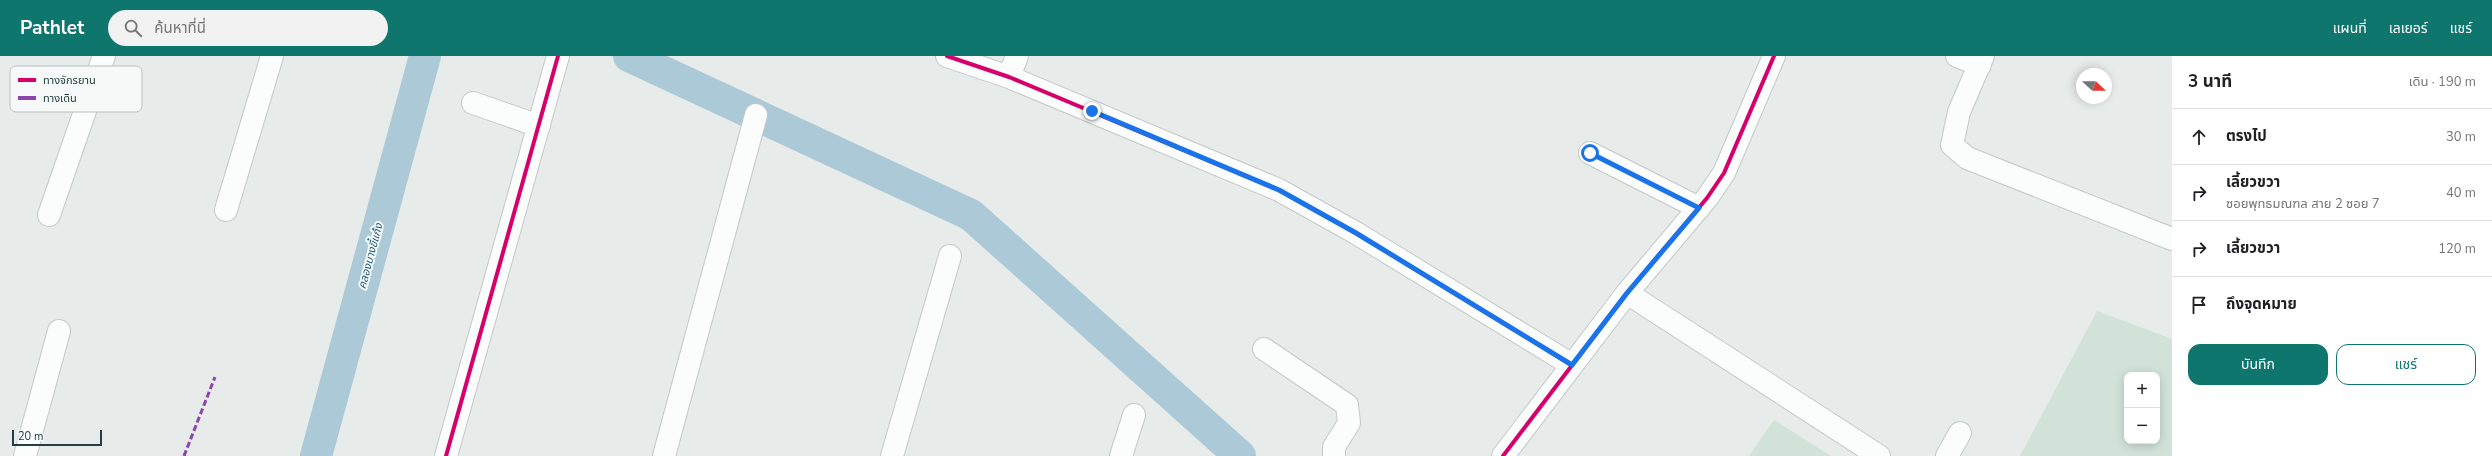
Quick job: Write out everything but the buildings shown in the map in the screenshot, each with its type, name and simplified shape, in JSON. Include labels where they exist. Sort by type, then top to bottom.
[{"type":"street","points":[[101,66],[104,56]]},
{"type":"street","points":[[226,210],[272,56]]},
{"type":"street","points":[[446,456],[558,56]]},
{"type":"street","points":[[947,56],[1009,77],[1279,190],[1356,233],[1572,365]]},
{"type":"street","points":[[1009,77],[1017,56]]},
{"type":"street","points":[[1503,456],[1627,293],[1699,208],[1724,173],[1774,56]]},
{"type":"street","points":[[1957,56],[1982,60],[1959,112],[1952,145],[1967,158],[2172,239]]},
{"type":"street","points":[[473,103],[539,126]]},
{"type":"street","points":[[49,214],[85,112]]},
{"type":"street","points":[[664,456],[756,116]]},
{"type":"street","points":[[1590,153],[1699,208]]},
{"type":"street","points":[[892,456],[950,256]]},
{"type":"street","points":[[1627,293],[1879,456]]},
{"type":"street","points":[[25,456],[59,331]]},
{"type":"street","points":[[1264,349],[1348,405],[1349,423],[1334,447],[1334,456]]},
{"type":"street","points":[[1122,456],[1134,415]]},
{"type":"street","points":[[1946,456],[1960,433]]},
{"type":"green space","points":[[2097,311],[2172,339],[2172,456],[2020,456]]},
{"type":"green space","points":[[1774,420],[1831,456],[1749,456]]},
{"type":"waterway","name":"คลองบางขี้แก้ง","points":[[316,456],[425,56]]},
{"type":"waterway","points":[[629,56],[971,215],[1240,456]]},
{"type":"marked path","points":[[184,456],[215,377]]},
{"type":"cycle path","points":[[446,456],[558,56]]},
{"type":"cycle path","points":[[947,56],[1009,77],[1279,190],[1356,233],[1572,365]]},
{"type":"cycle path","points":[[1503,456],[1627,293],[1707,198],[1724,173],[1774,56]]},
{"type":"route","points":[[1092,111],[1179,146],[1279,190],[1356,233],[1572,365],[1627,293],[1699,208],[1590,153]]}]
